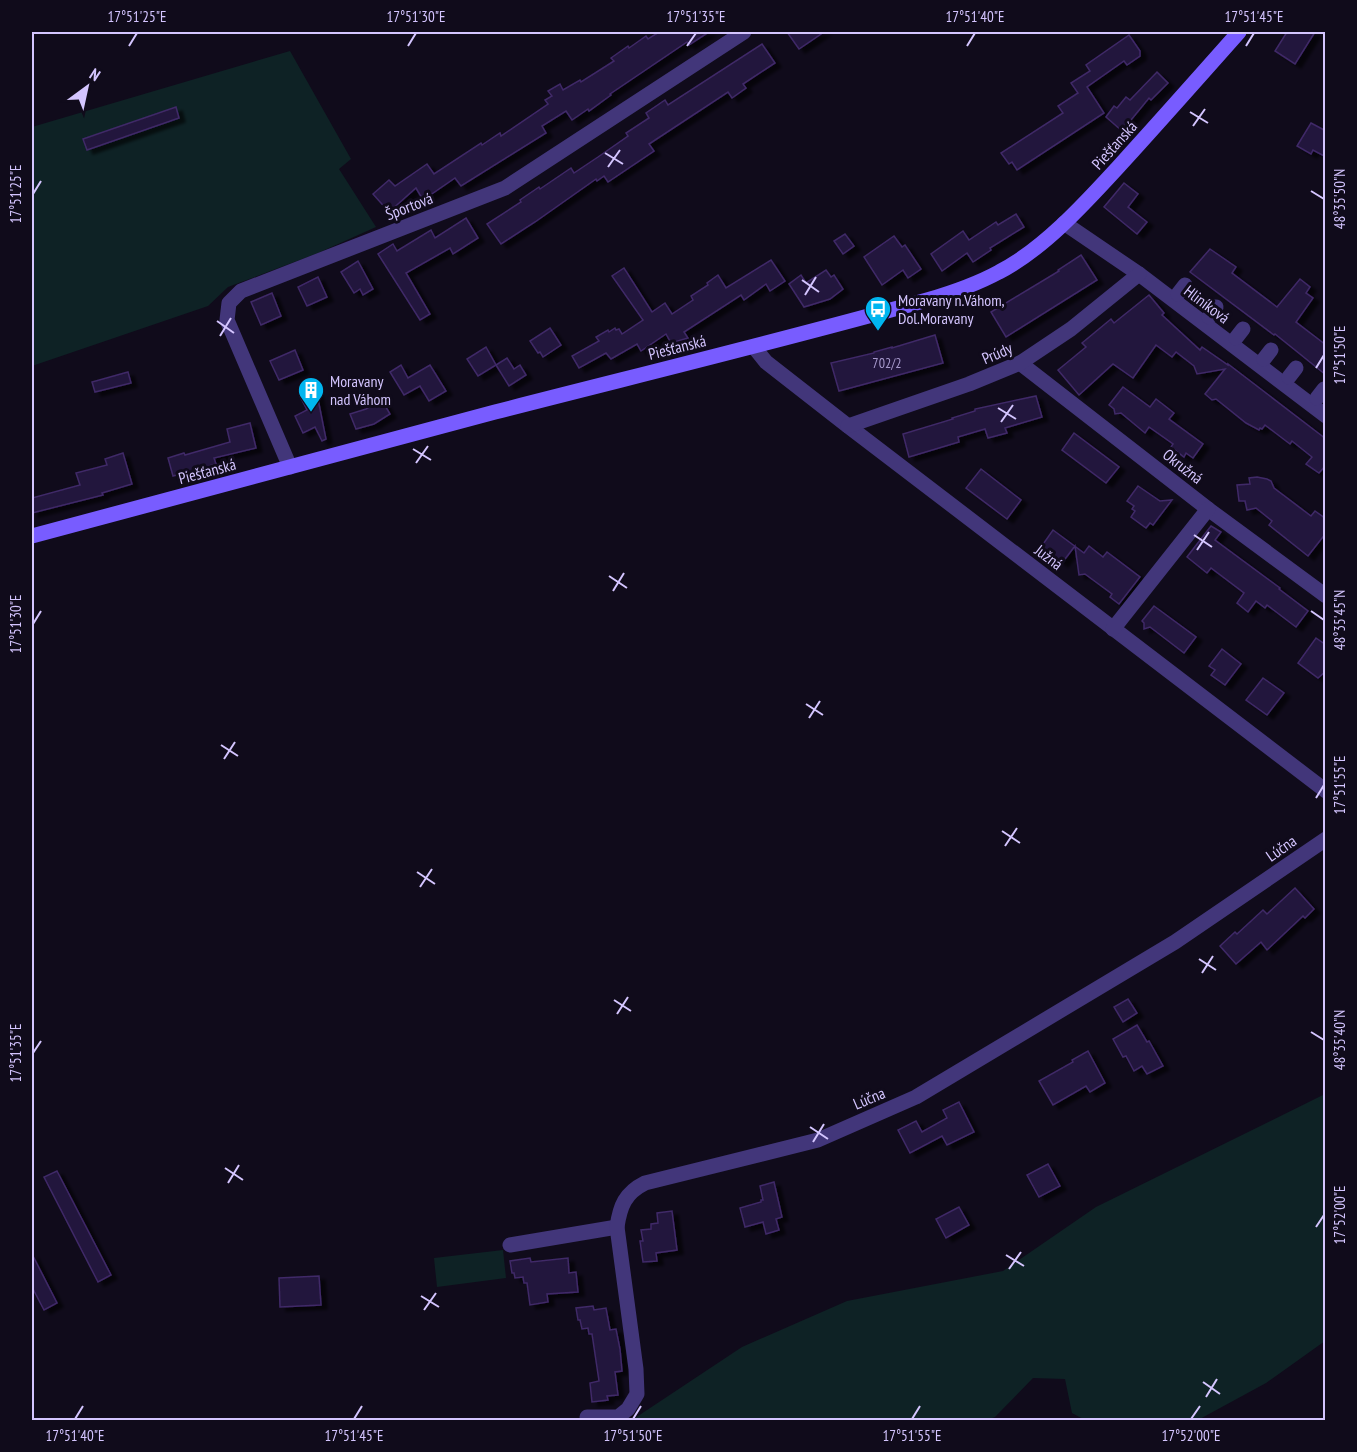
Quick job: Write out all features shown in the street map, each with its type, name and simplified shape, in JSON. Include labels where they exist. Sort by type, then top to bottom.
[{"type":"main road","name":"Piešťanská","points":[[32,536],[387,440],[754,347],[959,290],[1000,272],[1064,223],[1127,157],[1239,32]]},
{"type":"street","name":"Športová","points":[[290,467],[227,320],[229,303],[241,291],[505,188],[744,32]]},
{"type":"street","name":"Hliníková","points":[[1064,223],[1139,274],[1326,417]]},
{"type":"street","name":"Prúdy","points":[[848,426],[969,384],[1020,363],[1071,329],[1139,274]]},
{"type":"street","name":"Južná","points":[[754,347],[766,362],[848,426],[1326,791]]},
{"type":"street","name":"Okružná","points":[[1020,363],[1326,596]]},
{"type":"street","points":[[1113,629],[1208,508]]},
{"type":"street","name":"Lúčna","points":[[587,1417],[618,1418],[628,1410],[638,1394],[617,1227],[620,1209],[636,1187],[818,1140],[916,1097],[1175,942],[1326,839]]},
{"type":"street","points":[[510,1245],[617,1227]]},
{"type":"green space","points":[[290,51],[351,159],[339,169],[376,227],[318,253],[228,287],[208,306],[32,366],[32,127]]},
{"type":"green space","points":[[1325,1094],[1325,1341],[1266,1383],[1198,1420],[1085,1420],[1072,1413],[1065,1379],[1033,1378],[995,1417],[987,1420],[632,1420],[742,1347],[847,1301],[1003,1271],[1096,1207]]},
{"type":"green space","points":[[503,1250],[506,1278],[437,1287],[434,1258]]},
{"type":"building","points":[[659,32],[709,32],[689,45],[687,42],[610,94],[589,111],[588,109],[572,120],[566,111],[542,126],[546,133],[461,186],[455,178],[423,200],[416,188],[389,212],[373,194],[389,180],[395,186],[427,164],[434,174],[481,143],[482,145],[500,133],[501,136],[548,104],[545,100],[552,96],[548,91],[560,84],[563,90],[580,80],[581,82],[614,61],[611,58],[628,46],[629,48],[646,36],[648,39]]},
{"type":"building","points":[[787,32],[824,32],[799,49]]},
{"type":"building","points":[[1287,32],[1315,32],[1295,64],[1275,51]]},
{"type":"building","points":[[1129,35],[1140,51],[1140,56],[1127,65],[1124,61],[1087,87],[1104,113],[1017,170],[1012,162],[1009,164],[1001,153],[1063,113],[1058,106],[1078,93],[1071,83],[1090,71],[1086,65]]},
{"type":"building","points":[[762,44],[775,63],[743,84],[746,88],[732,98],[728,92],[649,144],[654,151],[608,182],[604,176],[597,181],[596,179],[501,244],[487,224],[539,187],[540,189],[571,168],[574,173],[598,157],[628,136],[626,133],[649,118],[646,113],[665,100],[668,105]]},
{"type":"building","points":[[1157,72],[1168,83],[1151,100],[1149,98],[1122,131],[1106,117],[1114,106],[1117,108],[1126,97],[1130,100]]},
{"type":"building","points":[[176,107],[179,118],[87,150],[83,139]]},
{"type":"building","points":[[1311,123],[1326,131],[1326,157],[1313,150],[1311,154],[1297,146]]},
{"type":"building","points":[[1124,183],[1138,194],[1128,207],[1147,222],[1137,234],[1104,207]]},
{"type":"building","points":[[1016,214],[1024,227],[990,248],[991,250],[973,262],[967,253],[942,271],[931,254],[963,231],[969,240],[996,222],[998,225]]},
{"type":"building","points":[[466,218],[478,238],[453,254],[450,248],[406,273],[430,314],[420,320],[378,254],[393,244],[397,251],[431,230],[435,238]]},
{"type":"building","points":[[845,234],[854,246],[843,254],[834,241]]},
{"type":"building","points":[[894,236],[902,247],[905,245],[921,269],[908,278],[903,270],[882,285],[864,257]]},
{"type":"building","points":[[1210,249],[1236,267],[1232,273],[1277,307],[1300,279],[1310,287],[1306,293],[1313,298],[1296,322],[1326,345],[1326,375],[1275,334],[1190,272]]},
{"type":"building","points":[[1081,255],[1097,280],[1006,337],[991,312]]},
{"type":"building","points":[[771,260],[785,281],[770,291],[766,284],[744,300],[741,295],[684,332],[688,338],[671,343],[666,334],[641,351],[637,344],[611,359],[606,353],[579,368],[572,356],[599,341],[596,337],[608,330],[609,332],[615,328],[619,329],[622,334],[643,320],[612,276],[624,268],[652,312],[665,303],[672,314],[693,300],[691,296],[718,275],[726,288]]},
{"type":"building","points":[[358,261],[373,289],[363,295],[360,289],[354,293],[341,272]]},
{"type":"building","points":[[826,270],[831,277],[834,275],[843,289],[830,299],[804,307],[789,284],[801,275],[806,283]]},
{"type":"building","points":[[318,277],[327,297],[307,306],[298,287]]},
{"type":"building","points":[[272,293],[281,316],[261,325],[251,302]]},
{"type":"building","points":[[1149,295],[1164,313],[1162,315],[1200,350],[1202,347],[1228,364],[1326,439],[1326,465],[1319,473],[1306,464],[1312,457],[1292,441],[1290,444],[1265,425],[1259,430],[1246,423],[1216,399],[1212,400],[1205,394],[1225,369],[1197,374],[1194,366],[1176,352],[1172,357],[1156,345],[1133,378],[1113,364],[1079,395],[1058,370],[1086,347],[1082,343],[1111,319],[1114,323]]},
{"type":"building","points":[[550,328],[561,345],[543,357],[530,341]]},
{"type":"building","points":[[935,335],[943,363],[839,391],[831,363]]},
{"type":"building","points":[[486,347],[496,365],[478,376],[467,359]]},
{"type":"building","points":[[295,350],[303,370],[279,380],[270,361]]},
{"type":"building","points":[[507,358],[514,369],[520,365],[526,375],[509,386],[496,365]]},
{"type":"building","points":[[401,365],[408,378],[430,365],[446,391],[429,401],[420,386],[404,395],[390,372]]},
{"type":"building","points":[[128,372],[131,383],[95,392],[92,382]]},
{"type":"building","points":[[1123,387],[1150,407],[1156,399],[1174,413],[1169,419],[1203,444],[1193,458],[1186,453],[1184,457],[1171,447],[1173,444],[1149,427],[1145,433],[1121,413],[1115,414],[1114,409],[1109,405]]},
{"type":"building","name":"Moravany nad Váhom","points":[[316,389],[326,439],[322,441],[315,427],[303,433],[295,416],[307,410],[300,396]]},
{"type":"building","points":[[1036,396],[1042,417],[1005,428],[1007,433],[988,438],[985,429],[958,437],[959,442],[909,457],[903,434],[953,419],[975,411],[975,409]]},
{"type":"building","points":[[383,402],[390,414],[374,424],[356,429],[350,414]]},
{"type":"building","points":[[250,423],[256,448],[214,458],[216,464],[173,476],[168,458],[230,442],[227,429]]},
{"type":"building","points":[[1074,433],[1119,467],[1106,483],[1062,450]]},
{"type":"building","points":[[123,453],[132,484],[102,493],[103,495],[32,513],[32,498],[80,485],[76,473],[107,465],[105,459]]},
{"type":"building","points":[[981,469],[1021,500],[1007,519],[966,488]]},
{"type":"building","points":[[1257,477],[1271,481],[1274,488],[1311,516],[1315,511],[1326,519],[1326,533],[1308,556],[1269,525],[1272,521],[1256,508],[1247,510],[1245,501],[1239,501],[1237,485],[1250,484],[1249,478]]},
{"type":"building","points":[[1138,486],[1160,501],[1172,500],[1153,525],[1150,523],[1146,528],[1131,517],[1135,511],[1132,509],[1134,506],[1127,501]]},
{"type":"building","points":[[1211,526],[1221,532],[1215,540],[1308,611],[1296,627],[1267,605],[1265,608],[1256,601],[1248,612],[1237,603],[1244,593],[1211,568],[1207,573],[1187,557]]},
{"type":"building","points":[[1053,530],[1075,546],[1062,563],[1041,547]]},
{"type":"building","points":[[1075,546],[1084,553],[1089,546],[1103,557],[1107,552],[1140,577],[1119,604],[1110,597],[1112,594],[1085,574],[1079,575]]},
{"type":"building","points":[[1154,606],[1196,637],[1184,653],[1150,627],[1144,629],[1142,621]]},
{"type":"building","points":[[1316,638],[1326,645],[1326,671],[1318,678],[1298,663]]},
{"type":"building","points":[[1222,649],[1241,664],[1225,685],[1211,675],[1215,670],[1209,666]]},
{"type":"building","points":[[1263,678],[1284,693],[1267,715],[1246,700]]},
{"type":"building","points":[[1295,888],[1314,909],[1305,918],[1303,916],[1267,950],[1261,942],[1236,964],[1220,946],[1263,910],[1267,914]]},
{"type":"building","points":[[1128,999],[1137,1013],[1123,1022],[1114,1007]]},
{"type":"building","points":[[1137,1025],[1163,1066],[1147,1074],[1142,1066],[1134,1071],[1113,1039]]},
{"type":"building","points":[[1088,1051],[1105,1083],[1090,1092],[1086,1086],[1053,1105],[1039,1081]]},
{"type":"building","points":[[959,1102],[974,1132],[947,1145],[942,1136],[910,1153],[898,1130],[916,1121],[922,1132],[947,1118],[943,1110]]},
{"type":"building","points":[[1048,1164],[1060,1186],[1039,1197],[1027,1175]]},
{"type":"building","points":[[57,1171],[111,1275],[98,1282],[44,1177]]},
{"type":"building","points":[[774,1182],[782,1217],[776,1219],[779,1230],[766,1234],[763,1222],[745,1227],[740,1208],[761,1202],[763,1200],[760,1186]]},
{"type":"building","points":[[959,1207],[969,1225],[946,1238],[936,1219]]},
{"type":"building","points":[[672,1211],[677,1250],[656,1253],[657,1261],[643,1262],[641,1230],[651,1229],[651,1224],[658,1223],[657,1213]]},
{"type":"building","points":[[32,1254],[57,1303],[44,1310],[32,1287]]},
{"type":"building","points":[[530,1258],[531,1262],[568,1258],[569,1273],[576,1272],[578,1292],[547,1294],[548,1302],[530,1305],[527,1283],[524,1283],[523,1277],[515,1278],[510,1261]]},
{"type":"building","points":[[319,1276],[321,1305],[280,1307],[279,1278]]},
{"type":"building","points":[[593,1306],[594,1310],[606,1308],[610,1330],[616,1329],[622,1371],[615,1372],[618,1395],[607,1396],[608,1400],[592,1402],[590,1383],[599,1381],[592,1334],[589,1334],[588,1328],[582,1329],[576,1308]]},
{"type":"place","name":"Moravany n.Váhom, Dol.Moravany","points":[[878,332]]},
{"type":"place","name":"Moravany nad Váhom","points":[[311,413]]}]
